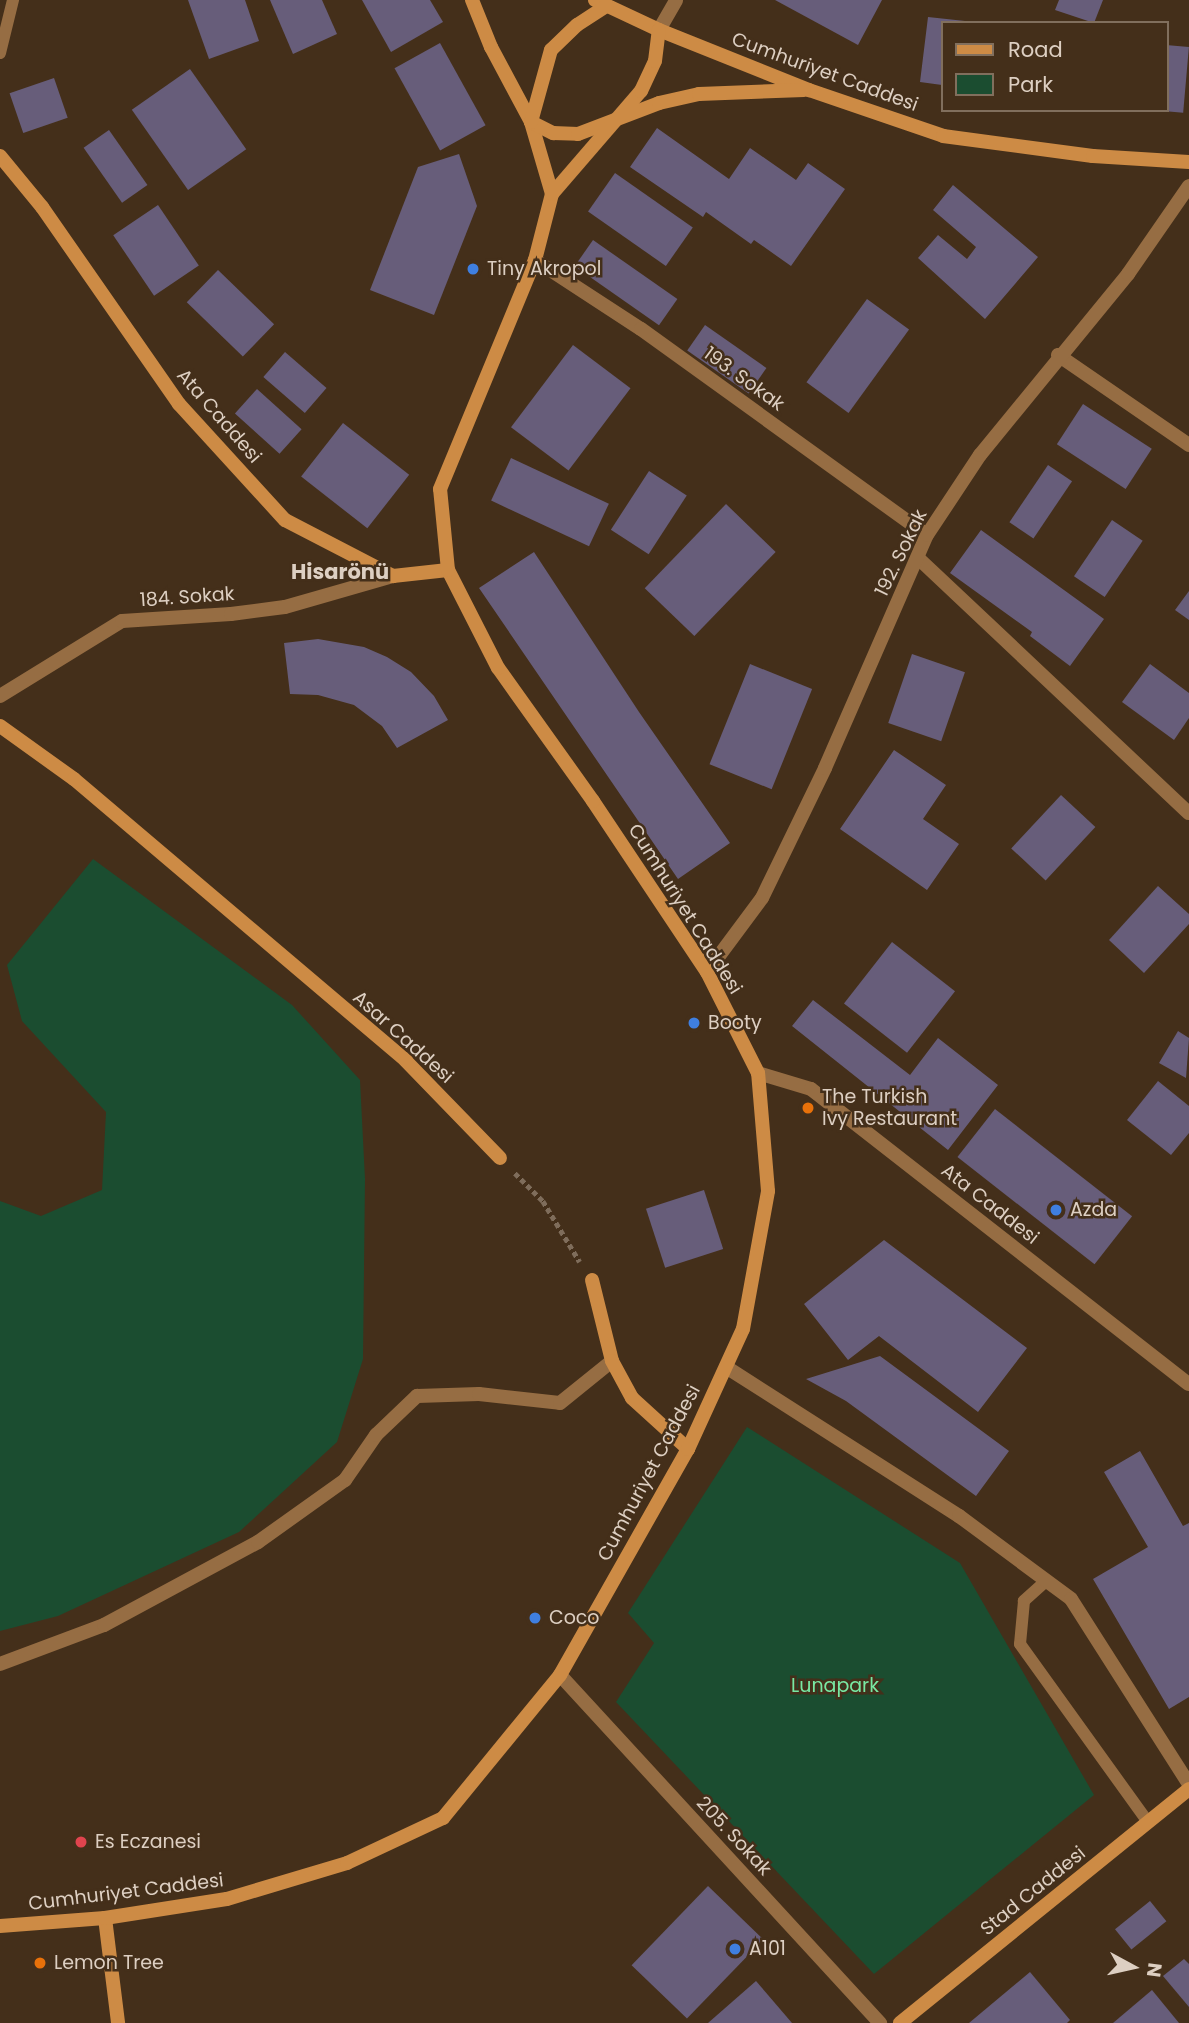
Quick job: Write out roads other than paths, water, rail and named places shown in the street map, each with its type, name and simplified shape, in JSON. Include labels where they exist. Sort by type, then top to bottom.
[{"type":"street","points":[[472,0],[491,47],[531,122],[552,194]]},
{"type":"street","points":[[659,30],[676,0]]},
{"type":"street","points":[[531,122],[551,50],[600,3]]},
{"type":"street","name":"Cumhuriyet Caddesi","points":[[600,3],[659,30],[810,90],[943,136],[1093,156],[1189,162]]},
{"type":"street","name":"Cumhuriyet Caddesi","points":[[0,1926],[105,1918],[227,1899],[347,1863],[443,1818],[560,1675],[688,1449],[743,1329],[768,1191],[758,1073],[706,972],[593,801],[498,668],[448,570],[440,489],[535,261],[552,194],[641,91],[655,61],[659,30]]},
{"type":"street","points":[[531,122],[553,133],[578,134],[659,103],[699,94],[810,90]]},
{"type":"street","name":"Ata Caddesi","points":[[0,156],[42,207],[179,404],[285,520],[393,576]]},
{"type":"street","name":"192. Sokak","points":[[706,972],[762,898],[825,768],[927,535],[980,455],[1058,355],[1128,274],[1189,186]]},
{"type":"street","name":"193. Sokak","points":[[535,261],[641,329],[927,535]]},
{"type":"street","points":[[1058,355],[1189,445]]},
{"type":"street","points":[[918,558],[1189,813]]},
{"type":"street","points":[[393,576],[448,570]]},
{"type":"street","name":"184. Sokak","points":[[0,696],[122,621],[231,614],[285,607],[393,576]]},
{"type":"street","name":"Asar Caddesi","points":[[0,726],[74,779],[406,1061],[500,1158]]},
{"type":"street","name":"Ata Caddesi","points":[[758,1073],[811,1089],[1189,1384]]},
{"type":"street","points":[[592,1280],[611,1361],[632,1398],[688,1449]]},
{"type":"street","points":[[0,1664],[104,1625],[258,1542],[345,1480],[376,1435],[417,1396],[479,1394],[559,1403],[611,1361]]},
{"type":"street","points":[[726,1367],[960,1516],[1071,1599],[1189,1786]]},
{"type":"street","name":"205. Sokak","points":[[560,1675],[880,2023]]},
{"type":"street","name":"Stad Caddesi","points":[[900,2023],[1189,1786]]},
{"type":"street","points":[[105,1918],[118,2023]]},
{"type":"lane","points":[[0,53],[13,0]]},
{"type":"lane","points":[[1046,1581],[1024,1601],[1020,1644],[1148,1822]]},
{"type":"place","name":"Tiny Akropol","points":[[473,269]]},
{"type":"place","name":"Booty","points":[[694,1023]]},
{"type":"place","name":"The Turkish Ivy Restaurant","points":[[808,1108]]},
{"type":"place","name":"Azda","points":[[1056,1210]]},
{"type":"place","name":"Coco","points":[[535,1618]]},
{"type":"place","name":"Es Eczanesi","points":[[81,1842]]},
{"type":"place","name":"A101","points":[[735,1949]]},
{"type":"place","name":"Lemon Tree","points":[[40,1963]]},
{"type":"district","name":"Hisarönü","points":[[340,572]]},
{"type":"park label","name":"Lunapark","points":[[835,1686]]}]
